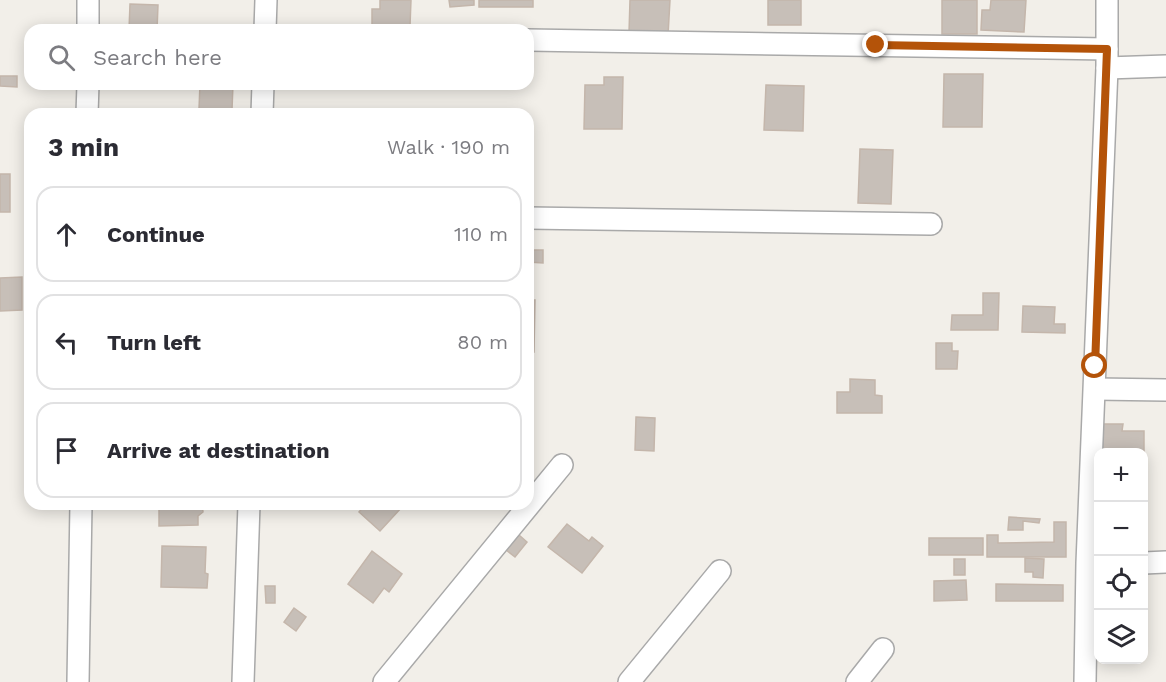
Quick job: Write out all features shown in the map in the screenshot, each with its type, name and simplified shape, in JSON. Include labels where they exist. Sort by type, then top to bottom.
[{"type":"street","points":[[88,0],[88,24]]},
{"type":"street","points":[[265,24],[266,0]]},
{"type":"street","points":[[1085,682],[1093,563],[1095,389],[1107,0]]},
{"type":"street","points":[[534,40],[1107,58],[1166,66]]},
{"type":"street","points":[[87,108],[88,90]]},
{"type":"street","points":[[262,108],[263,90]]},
{"type":"street","points":[[534,218],[931,224]]},
{"type":"street","points":[[1095,389],[1166,390]]},
{"type":"street","points":[[534,499],[562,465]]},
{"type":"street","points":[[78,682],[81,510]]},
{"type":"street","points":[[243,682],[249,510]]},
{"type":"street","points":[[384,682],[525,510]]},
{"type":"street","points":[[1148,563],[1166,562]]},
{"type":"street","points":[[629,682],[720,571]]},
{"type":"street","points":[[857,682],[883,649]]},
{"type":"building","points":[[380,0],[411,0],[410,24],[372,24],[372,9],[380,9]]},
{"type":"building","points":[[449,0],[474,0],[474,5],[450,7]]},
{"type":"building","points":[[479,0],[533,0],[533,7],[479,7]]},
{"type":"building","points":[[630,0],[670,0],[668,35],[629,33]]},
{"type":"building","points":[[768,0],[801,0],[801,25],[768,25]]},
{"type":"building","points":[[942,0],[977,0],[977,34],[942,34]]},
{"type":"building","points":[[991,0],[1026,0],[1024,32],[981,30],[982,10],[990,10]]},
{"type":"building","points":[[130,4],[158,5],[157,24],[129,24]]},
{"type":"building","points":[[944,74],[983,74],[982,127],[943,127]]},
{"type":"building","points":[[0,76],[17,76],[17,87],[0,86]]},
{"type":"building","points":[[604,77],[623,77],[622,129],[584,129],[585,85],[604,85]]},
{"type":"building","points":[[766,85],[804,86],[803,131],[764,130]]},
{"type":"building","points":[[200,90],[233,90],[232,108],[199,108]]},
{"type":"building","points":[[860,149],[893,150],[891,204],[858,203]]},
{"type":"building","points":[[0,174],[10,174],[10,212],[0,212]]},
{"type":"building","points":[[534,250],[543,250],[543,263],[534,262]]},
{"type":"building","points":[[22,277],[22,310],[0,311],[0,278]]},
{"type":"building","points":[[983,293],[999,293],[998,330],[951,330],[952,315],[983,315]]},
{"type":"building","points":[[534,300],[535,300],[534,352]]},
{"type":"building","points":[[1023,306],[1055,307],[1054,324],[1065,324],[1065,333],[1022,332]]},
{"type":"building","points":[[936,343],[952,343],[952,351],[958,351],[957,369],[936,369]]},
{"type":"building","points":[[850,379],[875,380],[875,395],[882,396],[882,413],[837,413],[837,392],[850,392]]},
{"type":"building","points":[[636,417],[655,418],[654,451],[635,450]]},
{"type":"building","points":[[1100,424],[1123,424],[1122,431],[1144,431],[1144,448],[1100,448]]},
{"type":"building","points":[[159,510],[203,510],[198,516],[198,525],[159,526]]},
{"type":"building","points":[[361,510],[399,510],[380,531],[359,512]]},
{"type":"building","points":[[1009,517],[1040,519],[1039,523],[1023,521],[1023,530],[1008,530]]},
{"type":"building","points":[[1054,522],[1066,522],[1066,557],[987,557],[987,535],[998,535],[998,543],[1054,542]]},
{"type":"building","points":[[567,524],[589,541],[592,537],[603,546],[582,573],[548,547]]},
{"type":"building","points":[[519,535],[527,542],[515,557],[506,550]]},
{"type":"building","points":[[929,538],[983,538],[983,555],[929,555]]},
{"type":"building","points":[[162,546],[206,547],[207,588],[161,587]]},
{"type":"building","points":[[372,551],[402,574],[389,592],[384,588],[373,603],[348,584]]},
{"type":"building","points":[[1025,558],[1044,559],[1043,578],[1033,577],[1033,572],[1025,572]]},
{"type":"building","points":[[954,559],[965,559],[965,575],[954,575]]},
{"type":"building","points":[[966,580],[967,600],[934,601],[934,581]]},
{"type":"building","points":[[996,584],[1063,585],[1063,601],[996,601]]},
{"type":"building","points":[[265,586],[275,586],[275,603],[266,603]]},
{"type":"building","points":[[294,608],[306,617],[296,631],[284,622]]},
{"type":"route","points":[[876,45],[1107,49],[1095,366]]}]
